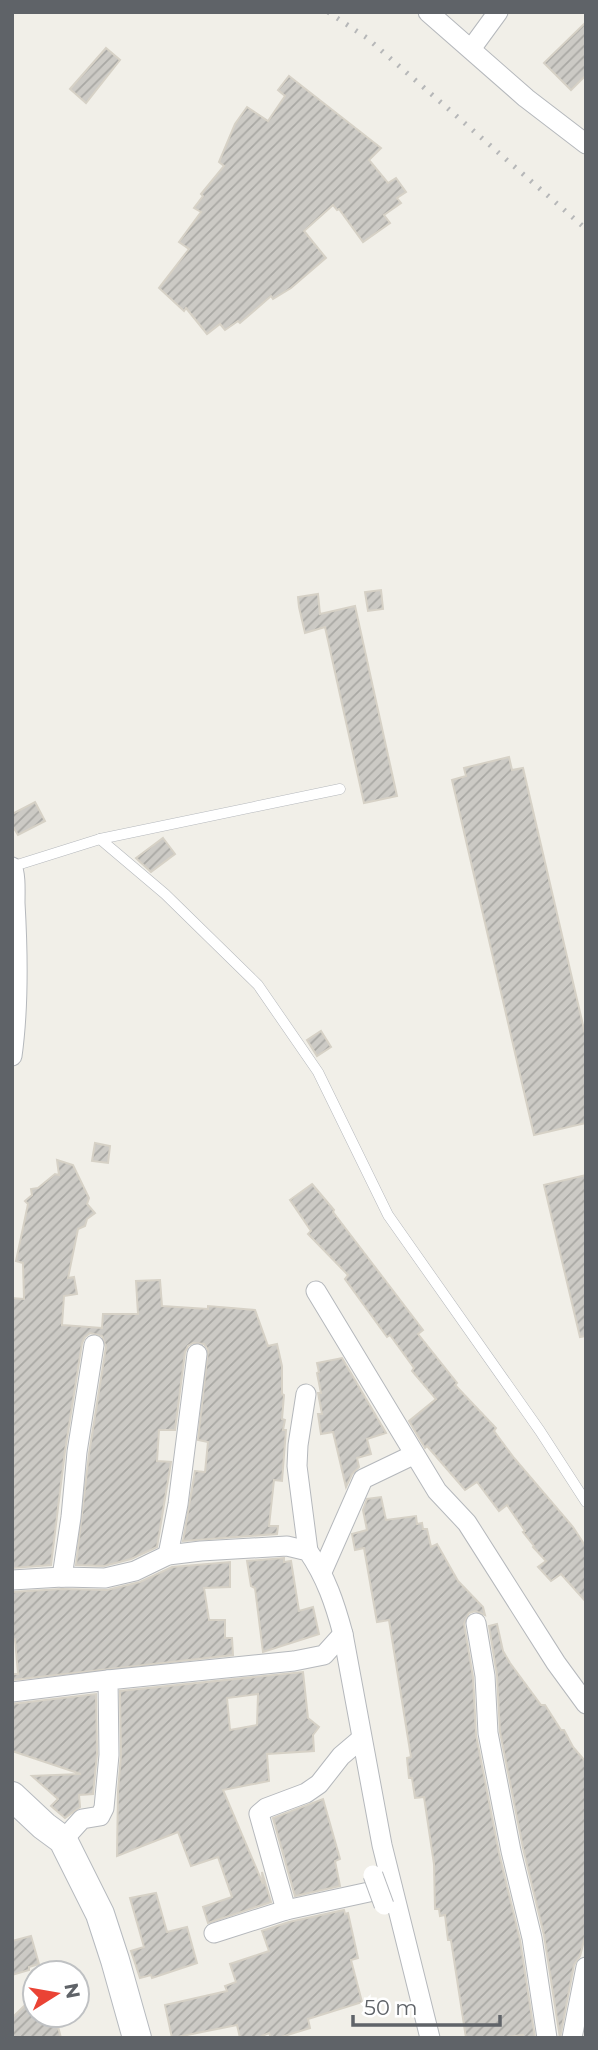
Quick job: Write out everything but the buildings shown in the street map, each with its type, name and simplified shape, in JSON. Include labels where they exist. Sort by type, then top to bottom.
[{"type":"main road","points":[[12,1796],[62,1840],[100,1914],[116,1959],[137,2038]]},
{"type":"street","points":[[428,12],[526,98],[586,144]]},
{"type":"street","points":[[471,49],[498,12]]},
{"type":"street","points":[[12,1056],[17,991],[13,867]]},
{"type":"street","points":[[316,1291],[413,1455],[437,1490],[467,1523],[556,1663],[586,1704]]},
{"type":"street","points":[[62,1577],[77,1452],[94,1345]]},
{"type":"street","points":[[168,1555],[183,1468],[197,1354]]},
{"type":"street","points":[[306,1394],[298,1445],[298,1466],[308,1551],[323,1572],[335,1602],[352,1677],[388,1896],[430,2038]]},
{"type":"street","points":[[323,1572],[363,1479],[413,1455]]},
{"type":"street","points":[[12,1580],[119,1576],[168,1555],[287,1546],[308,1551]]},
{"type":"street","points":[[477,1623],[485,1676],[488,1733],[511,1851],[532,1938],[547,2038]]},
{"type":"street","points":[[12,1692],[295,1661],[324,1655],[343,1634]]},
{"type":"street","points":[[62,1840],[82,1819],[100,1816],[104,1808],[109,1755],[108,1680]]},
{"type":"street","points":[[286,1910],[259,1814],[266,1808],[306,1793],[319,1784],[341,1756],[361,1740]]},
{"type":"street","points":[[373,1875],[388,1896]]},
{"type":"street","points":[[214,1933],[286,1910],[388,1896]]},
{"type":"street","points":[[572,2038],[586,1967]]},
{"type":"lane","points":[[13,867],[100,839],[340,789]]},
{"type":"lane","points":[[100,839],[165,894],[258,985],[318,1072],[388,1215],[540,1431],[586,1502]]},
{"type":"railway","points":[[328,12],[367,38],[586,229]]}]
